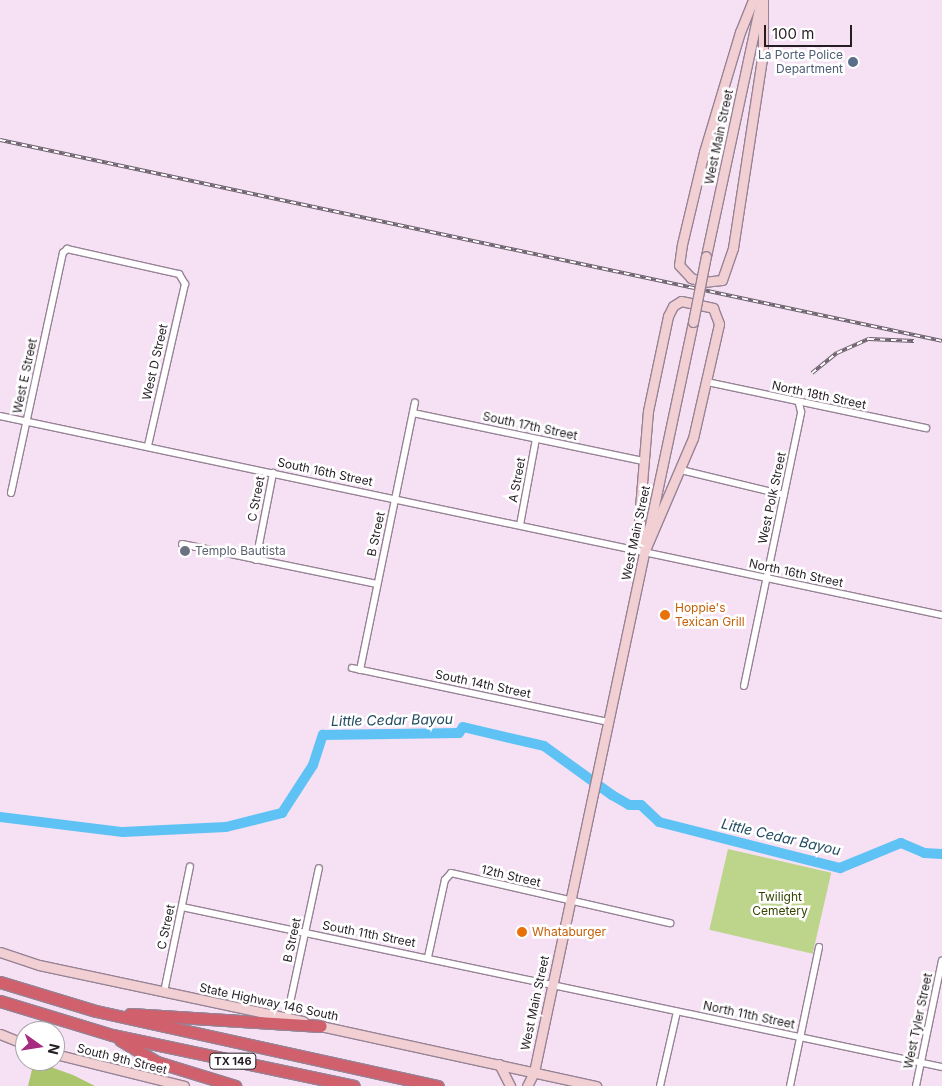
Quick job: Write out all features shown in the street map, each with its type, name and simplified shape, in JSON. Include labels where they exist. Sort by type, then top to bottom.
[{"type":"highway","name":"TX 146","points":[[0,982],[96,1011],[438,1086]]},
{"type":"highway","name":"TX 146","points":[[0,1001],[112,1035],[354,1086]]},
{"type":"highway","points":[[96,1011],[321,1026]]},
{"type":"highway","points":[[112,1035],[157,1062],[235,1086]]},
{"type":"main road","points":[[753,0],[740,32],[704,152],[682,244],[679,265],[691,278],[703,282],[722,280],[733,248],[764,43],[762,0]]},
{"type":"main road","name":"West Main Street","points":[[527,1086],[534,1072],[706,256],[762,0]]},
{"type":"main road","points":[[681,302],[708,306],[718,315],[707,382],[681,470],[645,550],[639,520],[648,410],[668,316],[672,306],[681,302]]},
{"type":"main road","name":"State Highway 146 South","points":[[0,952],[40,965],[287,1017],[596,1086]]},
{"type":"main road","points":[[0,1034],[15,1040]]},
{"type":"main road","name":"South 9th Street","points":[[65,1056],[184,1086]]},
{"type":"main road","points":[[499,1064],[510,1086]]},
{"type":"main road","name":"West Main Street","points":[[534,1072],[536,1086]]},
{"type":"main road","points":[[558,1086],[568,1080]]},
{"type":"street","name":"West E Street","points":[[11,493],[61,264],[67,249],[178,274],[185,284]]},
{"type":"street","name":"West D Street","points":[[148,446],[185,284]]},
{"type":"street","name":"North 18th Street","points":[[707,382],[799,403],[926,428]]},
{"type":"street","name":"B Street","points":[[356,669],[396,499],[415,403]]},
{"type":"street","name":"West Polk Street","points":[[744,686],[801,412],[799,403]]},
{"type":"street","name":"South 17th Street","points":[[413,413],[643,461]]},
{"type":"street","name":"South 16th Street","points":[[0,416],[645,550]]},
{"type":"street","name":"A Street","points":[[520,525],[536,439]]},
{"type":"street","points":[[681,470],[784,495]]},
{"type":"street","name":"C Street","points":[[256,560],[273,473]]},
{"type":"street","points":[[182,544],[377,584]]},
{"type":"street","name":"North 16th Street","points":[[645,550],[942,615]]},
{"type":"street","name":"South 14th Street","points":[[356,669],[608,722]]},
{"type":"street","name":"C Street","points":[[164,992],[190,867]]},
{"type":"street","name":"B Street","points":[[287,1017],[319,868]]},
{"type":"street","name":"12th Street","points":[[428,957],[448,875],[670,923]]},
{"type":"street","name":"South 11th Street","points":[[182,907],[552,984]]},
{"type":"street","points":[[790,1086],[819,947]]},
{"type":"street","name":"West Tyler Street","points":[[916,1086],[942,961]]},
{"type":"street","name":"North 11th Street","points":[[552,984],[942,1067]]},
{"type":"street","points":[[660,1086],[677,1012]]},
{"type":"green space","name":"Twilight Cemetery","points":[[728,849],[831,873],[813,954],[709,930]]},
{"type":"green space","points":[[32,1071],[62,1071],[95,1086],[28,1086]]},
{"type":"waterway","name":"Little Cedar Bayou","points":[[0,817],[123,832],[226,827],[282,813],[313,765],[323,735],[459,733],[463,727],[544,746],[612,795],[629,805],[641,805],[659,822],[840,868],[901,843],[924,853],[942,854]]},
{"type":"railway","points":[[0,140],[942,341]]},
{"type":"railway","points":[[812,373],[837,353],[869,339],[914,341]]},
{"type":"place","name":"La Porte Police Department","points":[[853,62]]},
{"type":"place","name":"Templo Bautista","points":[[185,551]]},
{"type":"place","name":"Hoppie's Texican Grill","points":[[665,615]]},
{"type":"place","name":"Whataburger","points":[[522,932]]}]
